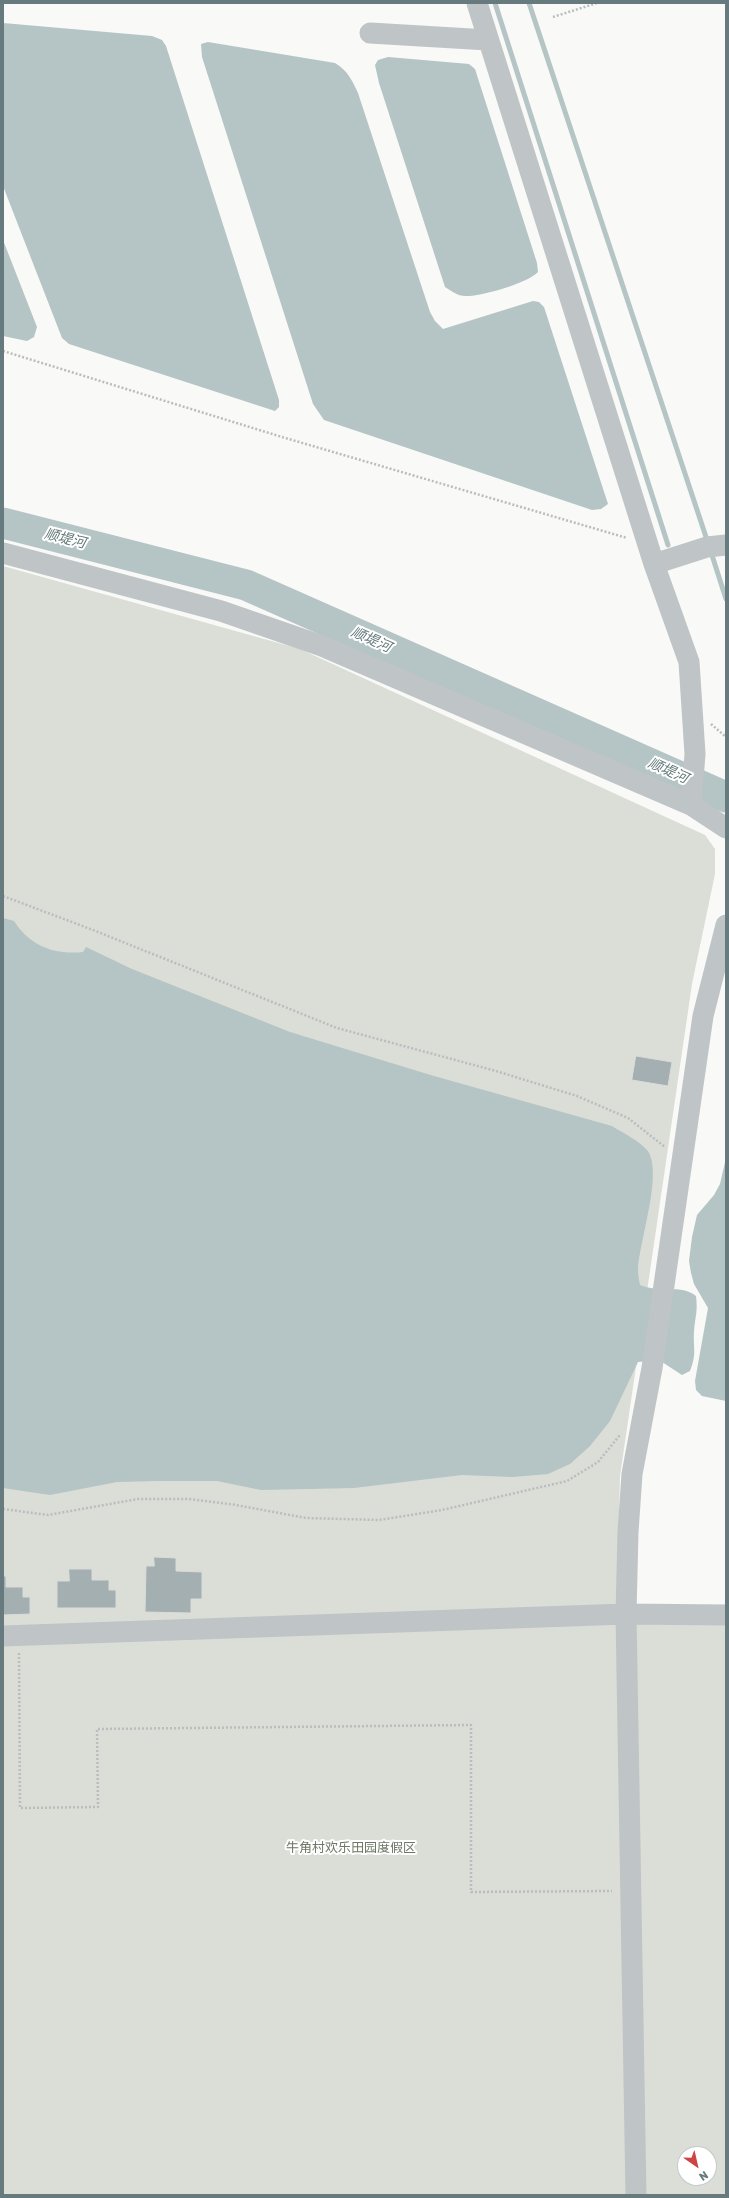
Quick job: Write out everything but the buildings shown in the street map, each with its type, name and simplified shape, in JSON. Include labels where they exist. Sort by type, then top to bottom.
[{"type":"street","points":[[477,3],[652,554],[689,662],[695,754],[691,805]]},
{"type":"street","points":[[370,33],[488,40]]},
{"type":"street","points":[[652,554],[716,546]]},
{"type":"street","points":[[3,553],[221,611],[322,646],[691,805],[726,828]]},
{"type":"street","points":[[636,2195],[626,1614],[628,1532],[632,1474],[652,1368],[703,1016],[726,925]]},
{"type":"street","points":[[11,1635],[626,1614],[726,1615]]},
{"type":"path","points":[[552,17],[597,3]]},
{"type":"path","points":[[3,351],[282,437],[652,554]]},
{"type":"path","points":[[3,896],[93,930],[337,1028],[496,1071],[577,1096],[628,1118],[659,1141],[682,1162]]},
{"type":"path","points":[[3,1509],[48,1515],[138,1499],[188,1499],[236,1505],[306,1518],[379,1520],[442,1510],[567,1480],[598,1462],[621,1433]]},
{"type":"path","points":[[11,1635],[20,1808],[98,1807],[97,1729],[471,1725],[471,1892],[631,1891]]},
{"type":"green space","name":"牛角村欢乐田园度假区","points":[[3,566],[300,649],[705,835],[715,849],[715,874],[692,984],[620,1476],[616,1623],[726,1624],[726,2195],[3,2195]]},
{"type":"shaded area","points":[[3,23],[152,36],[162,40],[166,46],[279,400],[279,407],[275,411],[69,344],[62,338],[3,186]]},
{"type":"shaded area","points":[[208,42],[335,63],[346,73],[352,80],[358,93],[430,312],[435,321],[443,329],[533,301],[539,302],[544,307],[608,504],[601,509],[592,510],[324,420],[313,404],[202,57],[201,44]]},
{"type":"shaded area","points":[[388,57],[469,64],[475,69],[537,263],[538,272],[533,276],[514,285],[472,296],[460,295],[445,287],[379,83],[375,65],[378,60]]},
{"type":"shaded area","points":[[3,240],[37,327],[34,337],[27,341],[3,336]]},
{"type":"shaded area","points":[[3,918],[14,921],[27,937],[44,947],[72,953],[83,952],[86,947],[132,969],[290,1032],[434,1076],[612,1126],[635,1140],[647,1150],[652,1160],[653,1174],[652,1190],[639,1258],[638,1276],[640,1285],[654,1288],[684,1290],[696,1296],[697,1306],[694,1331],[694,1355],[690,1371],[682,1375],[659,1360],[638,1362],[610,1421],[590,1446],[570,1464],[548,1474],[513,1477],[462,1475],[354,1488],[261,1490],[217,1481],[160,1481],[117,1482],[50,1495],[3,1488]]},
{"type":"shaded area","points":[[726,1158],[726,1401],[702,1396],[696,1390],[695,1381],[708,1308],[694,1284],[689,1261],[697,1215],[714,1195],[720,1184]]},
{"type":"waterway","points":[[495,3],[668,545]]},
{"type":"waterway","points":[[529,3],[708,543]]},
{"type":"waterway","name":"顺堤河","points":[[3,523],[246,585],[726,797]]},
{"type":"waterway","points":[[711,552],[726,599]]}]
